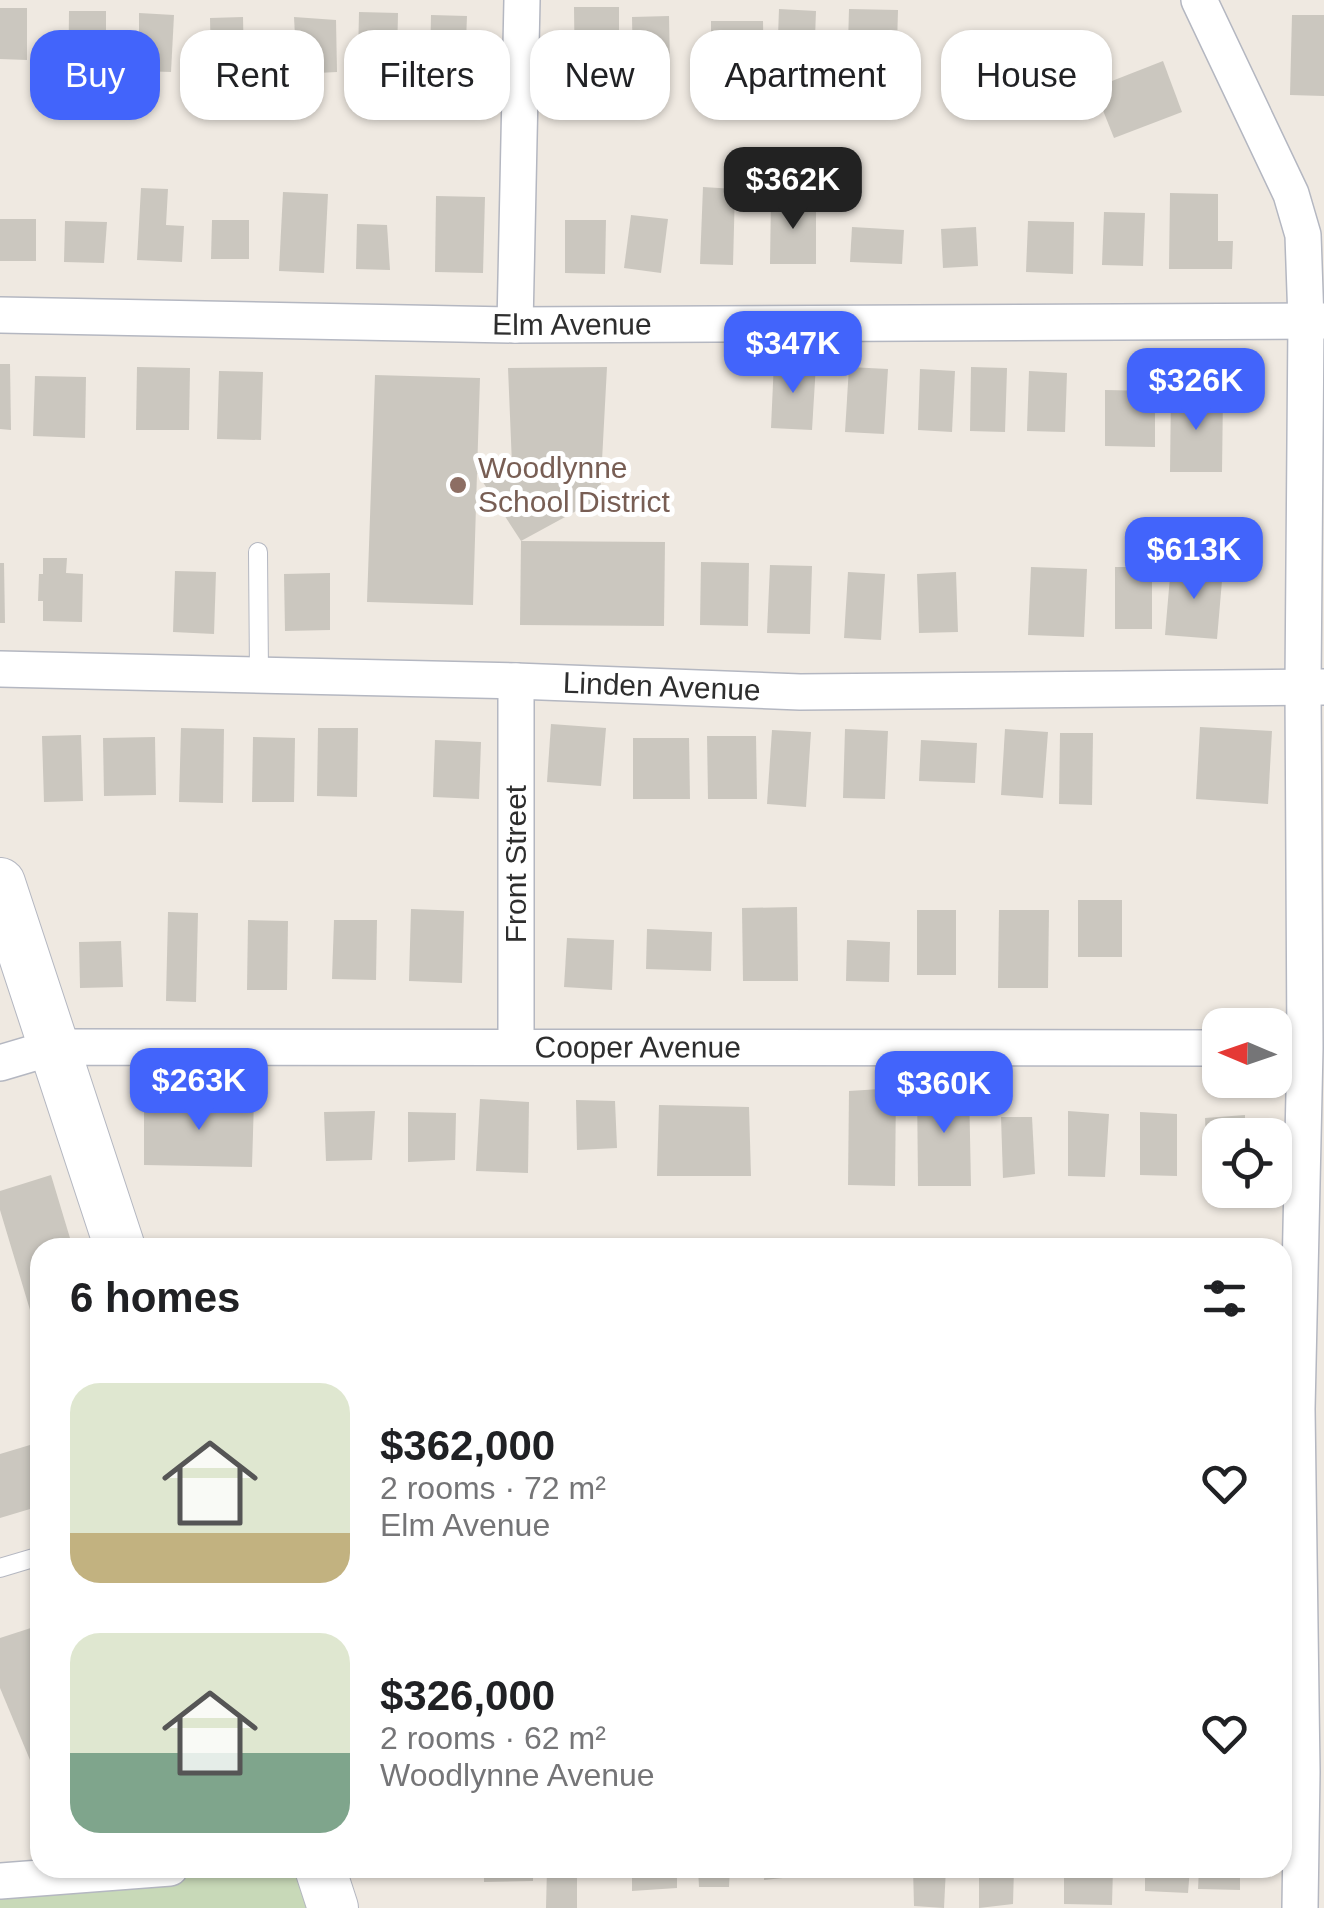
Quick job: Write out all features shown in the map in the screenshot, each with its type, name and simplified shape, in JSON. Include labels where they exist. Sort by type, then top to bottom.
[{"type":"main road","points":[[0,883],[117,1238]]},
{"type":"main road","points":[[323,1878],[333,1908]]},
{"type":"street","points":[[516,325],[522,0]]},
{"type":"street","points":[[1198,0],[1292,194],[1303,235],[1315,321],[1313,686],[1301,1048],[1300,1908]]},
{"type":"street","name":"Elm Avenue","points":[[0,315],[516,325],[1315,321]]},
{"type":"street","name":"Linden Avenue","points":[[0,669],[800,692],[1313,686]]},
{"type":"street","name":"Front Street","points":[[516,681],[516,1047]]},
{"type":"street","name":"Cooper Avenue","points":[[0,1063],[54,1046],[1202,1048]]},
{"type":"street","points":[[0,1881],[39,1878]]},
{"type":"lane","points":[[258,552],[259,675]]},
{"type":"lane","points":[[0,1568],[30,1559]]},
{"type":"green space","points":[[323,1878],[333,1908],[0,1908],[0,1881]]},
{"type":"building","points":[[574,7],[619,7],[619,30],[574,30]]},
{"type":"building","points":[[0,8],[27,8],[27,60],[0,59]]},
{"type":"building","points":[[779,9],[816,11],[815,30],[778,30]]},
{"type":"building","points":[[849,9],[898,10],[897,30],[848,30]]},
{"type":"building","points":[[69,11],[106,11],[106,30],[69,30]]},
{"type":"building","points":[[359,12],[398,13],[398,30],[359,30]]},
{"type":"building","points":[[139,13],[174,15],[171,72],[160,72],[160,30],[139,30]]},
{"type":"building","points":[[431,15],[467,16],[466,30],[431,30]]},
{"type":"building","points":[[1292,15],[1324,15],[1324,96],[1290,95]]},
{"type":"building","points":[[669,16],[669,30],[632,30],[632,17]]},
{"type":"building","points":[[243,17],[243,30],[210,30],[210,18]]},
{"type":"building","points":[[294,17],[336,20],[337,72],[324,73],[324,30],[295,30]]},
{"type":"building","points":[[711,21],[763,21],[763,30],[711,30]]},
{"type":"building","points":[[1163,61],[1182,112],[1114,138],[1107,120],[1112,120],[1112,81]]},
{"type":"building","points":[[703,187],[735,189],[733,265],[700,264]]},
{"type":"building","points":[[141,188],[168,189],[166,225],[184,226],[182,262],[137,260]]},
{"type":"building","points":[[283,192],[328,194],[324,273],[279,271]]},
{"type":"building","points":[[1170,193],[1218,194],[1218,241],[1233,241],[1232,269],[1169,269]]},
{"type":"building","points":[[436,196],[485,197],[483,273],[435,272]]},
{"type":"building","points":[[771,199],[816,200],[816,264],[770,264]]},
{"type":"building","points":[[1104,212],[1145,213],[1143,266],[1102,265]]},
{"type":"building","points":[[631,215],[668,219],[661,273],[624,268]]},
{"type":"building","points":[[0,219],[36,219],[36,261],[0,261]]},
{"type":"building","points":[[212,220],[249,220],[249,259],[211,259]]},
{"type":"building","points":[[565,220],[606,220],[605,274],[565,273]]},
{"type":"building","points":[[65,221],[107,222],[104,263],[64,262]]},
{"type":"building","points":[[1028,221],[1074,222],[1073,274],[1026,272]]},
{"type":"building","points":[[357,224],[387,225],[390,270],[356,269]]},
{"type":"building","points":[[852,227],[904,230],[902,264],[850,262]]},
{"type":"building","points":[[976,227],[978,266],[943,268],[941,229]]},
{"type":"building","points":[[774,361],[816,364],[812,430],[771,428]]},
{"type":"building","points":[[0,364],[10,364],[11,430],[0,429]]},
{"type":"building","points":[[137,367],[190,368],[189,430],[136,430]]},
{"type":"building","points":[[607,367],[600,498],[521,541],[477,473],[512,465],[508,368]]},
{"type":"building","points":[[849,367],[888,369],[884,434],[845,432]]},
{"type":"building","points":[[971,367],[1007,368],[1005,432],[970,431]]},
{"type":"building","points":[[920,369],[955,371],[952,432],[918,430]]},
{"type":"building","points":[[219,371],[263,372],[261,440],[217,439]]},
{"type":"building","points":[[1029,371],[1067,373],[1065,432],[1027,431]]},
{"type":"building","points":[[375,375],[480,378],[473,605],[367,602]]},
{"type":"building","points":[[35,376],[86,377],[85,438],[33,436]]},
{"type":"building","points":[[1105,390],[1155,391],[1155,447],[1105,446]]},
{"type":"building","points":[[1171,393],[1223,394],[1222,472],[1170,472]]},
{"type":"building","points":[[521,541],[665,542],[664,626],[520,625]]},
{"type":"building","points":[[43,558],[67,558],[66,573],[83,574],[82,622],[43,621],[43,601],[38,601]]},
{"type":"building","points":[[701,562],[749,563],[748,626],[700,625]]},
{"type":"building","points":[[0,563],[4,563],[5,623],[0,623]]},
{"type":"building","points":[[770,565],[812,566],[810,634],[767,633]]},
{"type":"building","points":[[1171,565],[1223,569],[1217,639],[1165,635]]},
{"type":"building","points":[[1031,567],[1087,569],[1084,637],[1028,635]]},
{"type":"building","points":[[1115,567],[1152,567],[1152,629],[1115,629]]},
{"type":"building","points":[[175,571],[216,572],[214,634],[173,632]]},
{"type":"building","points":[[848,572],[885,574],[881,640],[844,638]]},
{"type":"building","points":[[956,572],[958,632],[919,633],[917,574]]},
{"type":"building","points":[[330,573],[330,630],[285,631],[284,574]]},
{"type":"building","points":[[551,724],[606,728],[601,786],[547,782]]},
{"type":"building","points":[[1200,727],[1272,731],[1268,804],[1196,799]]},
{"type":"building","points":[[181,728],[224,729],[223,803],[179,802]]},
{"type":"building","points":[[318,728],[358,728],[357,797],[317,796]]},
{"type":"building","points":[[845,729],[888,731],[885,799],[843,798]]},
{"type":"building","points":[[1005,729],[1048,732],[1043,798],[1001,795]]},
{"type":"building","points":[[772,730],[811,732],[806,807],[767,804]]},
{"type":"building","points":[[1060,733],[1093,733],[1092,805],[1059,804]]},
{"type":"building","points":[[81,735],[83,801],[44,802],[42,736]]},
{"type":"building","points":[[707,736],[756,736],[757,799],[708,799]]},
{"type":"building","points":[[155,737],[156,795],[104,796],[103,738]]},
{"type":"building","points":[[253,737],[295,738],[294,802],[252,802]]},
{"type":"building","points":[[633,738],[689,738],[690,799],[633,799]]},
{"type":"building","points":[[435,740],[481,742],[479,799],[433,797]]},
{"type":"building","points":[[921,740],[977,743],[975,783],[919,781]]},
{"type":"building","points":[[1078,900],[1122,900],[1122,957],[1078,957]]},
{"type":"building","points":[[797,907],[798,981],[743,981],[742,908]]},
{"type":"building","points":[[411,909],[464,911],[462,983],[409,981]]},
{"type":"building","points":[[917,910],[956,910],[956,975],[917,975]]},
{"type":"building","points":[[999,910],[1049,910],[1048,988],[998,988]]},
{"type":"building","points":[[168,912],[198,913],[196,1002],[166,1001]]},
{"type":"building","points":[[248,920],[288,921],[287,990],[247,990]]},
{"type":"building","points":[[334,920],[377,920],[376,980],[332,979]]},
{"type":"building","points":[[647,929],[712,932],[711,971],[646,969]]},
{"type":"building","points":[[567,938],[614,940],[612,990],[564,987]]},
{"type":"building","points":[[847,940],[890,942],[889,982],[846,981]]},
{"type":"building","points":[[121,941],[123,987],[80,988],[79,942]]},
{"type":"building","points":[[917,1084],[969,1087],[971,1186],[918,1186]]},
{"type":"building","points":[[896,1088],[895,1186],[848,1185],[849,1091]]},
{"type":"building","points":[[254,1099],[252,1167],[144,1165],[144,1102]]},
{"type":"building","points":[[480,1099],[529,1102],[528,1173],[476,1171]]},
{"type":"building","points":[[576,1100],[615,1101],[617,1148],[577,1150]]},
{"type":"building","points":[[659,1105],[749,1107],[751,1176],[657,1176]]},
{"type":"building","points":[[375,1111],[372,1160],[326,1161],[324,1112]]},
{"type":"building","points":[[1068,1111],[1109,1114],[1105,1177],[1068,1176]]},
{"type":"building","points":[[408,1112],[456,1113],[455,1160],[408,1162]]},
{"type":"building","points":[[1140,1112],[1177,1114],[1177,1176],[1140,1175]]},
{"type":"building","points":[[1001,1117],[1032,1117],[1035,1174],[1003,1178]]},
{"type":"building","points":[[51,1175],[70,1238],[30,1238],[30,1310],[0,1210],[0,1191]]},
{"type":"building","points":[[30,1445],[30,1509],[0,1518],[0,1454]]},
{"type":"building","points":[[30,1628],[30,1760],[0,1688],[0,1638]]},
{"type":"building","points":[[484,1878],[533,1878],[533,1881],[484,1882]]},
{"type":"building","points":[[547,1878],[577,1878],[577,1908],[546,1908]]},
{"type":"building","points":[[632,1878],[677,1878],[677,1888],[632,1891]]},
{"type":"building","points":[[699,1878],[729,1878],[729,1887],[699,1887]]},
{"type":"building","points":[[913,1878],[946,1878],[944,1908],[914,1906]]},
{"type":"building","points":[[979,1878],[1014,1878],[1013,1904],[979,1908]]},
{"type":"building","points":[[1064,1878],[1113,1878],[1112,1905],[1064,1904]]},
{"type":"building","points":[[1145,1878],[1189,1878],[1188,1893],[1145,1891]]},
{"type":"building","points":[[1199,1878],[1240,1878],[1240,1890],[1198,1889]]},
{"type":"place","name":"Woodlynne School District","points":[[458,485]]}]
